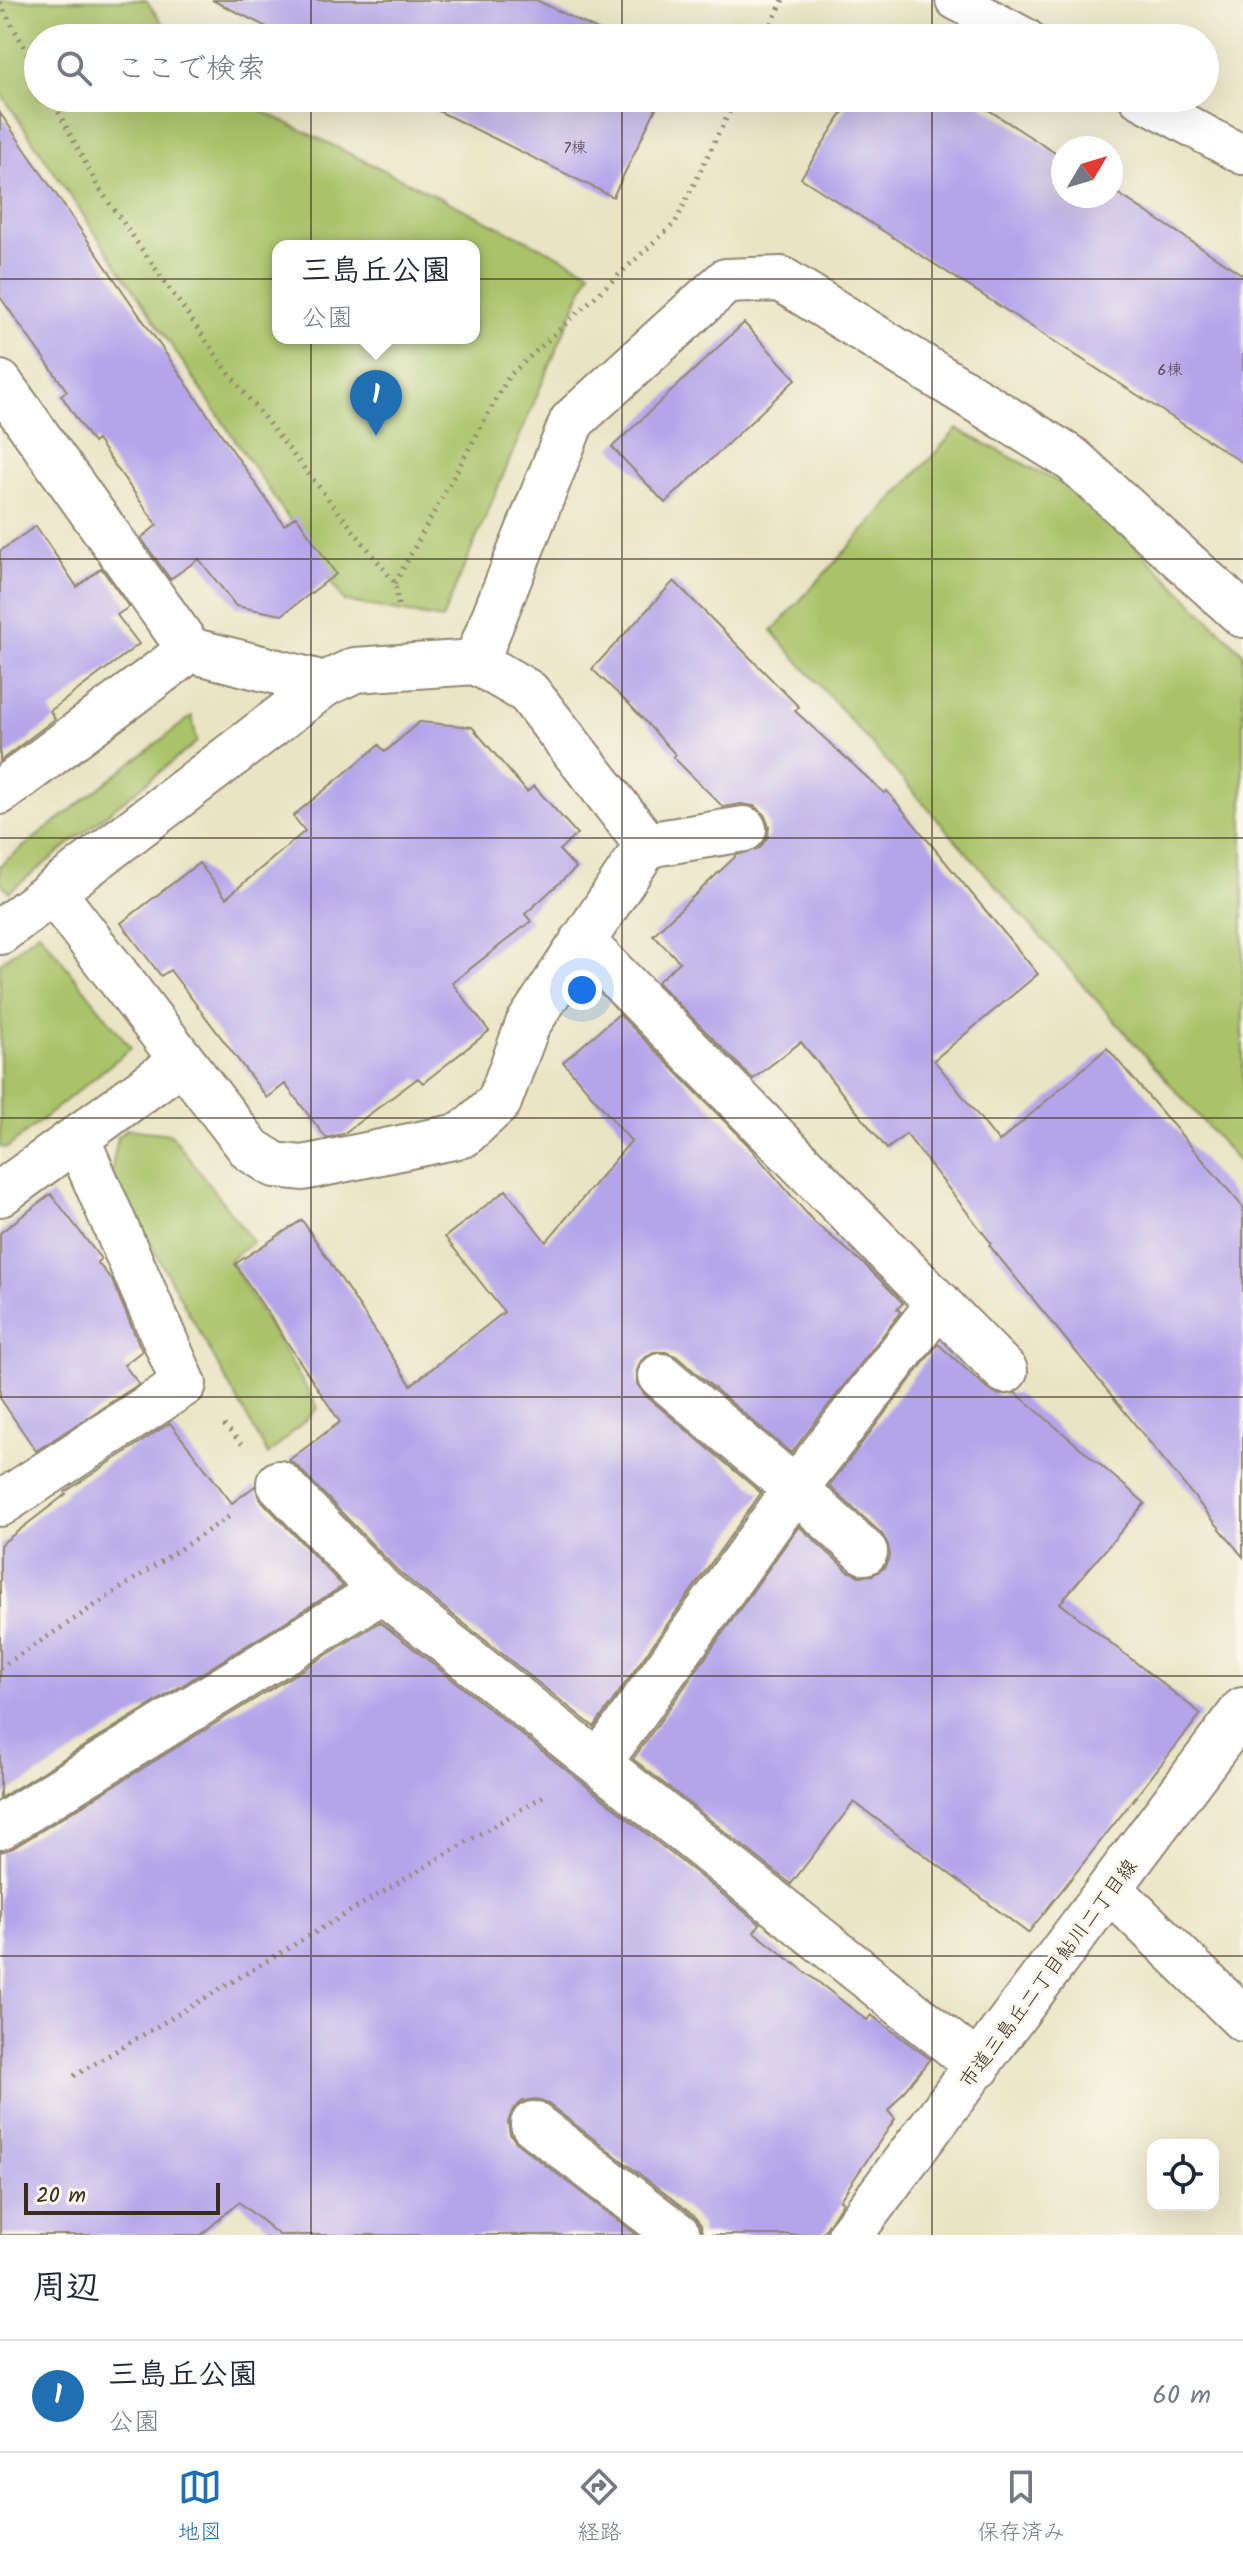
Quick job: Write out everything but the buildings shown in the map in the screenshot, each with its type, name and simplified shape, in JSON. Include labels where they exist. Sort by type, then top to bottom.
[{"type":"street","points":[[476,662],[572,421],[726,281],[781,279],[1072,459],[1243,615]]},
{"type":"street","points":[[0,383],[190,650],[325,684]]},
{"type":"street","points":[[0,792],[190,650]]},
{"type":"street","points":[[0,932],[325,684],[355,670],[476,662],[528,692],[647,845]]},
{"type":"street","points":[[53,892],[251,1150],[275,1165],[303,1168],[463,1135],[499,1102],[528,1024],[647,845],[744,829]]},
{"type":"street","points":[[582,941],[1005,1371]]},
{"type":"street","points":[[0,1194],[181,1062]]},
{"type":"street","points":[[0,1504],[184,1384],[77,1138]]},
{"type":"street","points":[[599,1763],[795,1489],[939,1303]]},
{"type":"street","points":[[661,1376],[865,1552]]},
{"type":"street","points":[[279,1483],[382,1591],[979,2066]]},
{"type":"street","points":[[0,1827],[382,1591]]},
{"type":"street","name":"市道三島丘二丁目鮎川二丁目線","points":[[850,2235],[1243,1710]]},
{"type":"street","points":[[1110,1889],[1243,2019]]},
{"type":"street","points":[[533,2124],[678,2235]]},
{"type":"lane","points":[[955,0],[1000,24]]},
{"type":"lane","points":[[1164,112],[1243,155]]},
{"type":"path","points":[[772,24],[783,0]]},
{"type":"path","points":[[0,3],[24,47]]},
{"type":"path","points":[[58,112],[98,187],[231,376],[395,583],[408,667]]},
{"type":"path","points":[[395,583],[509,376],[675,223],[729,112]]},
{"type":"path","points":[[0,1668],[279,1483],[184,1384]]},
{"type":"path","points":[[74,2076],[599,1763]]},
{"type":"green space","points":[[0,0],[146,0],[163,24],[24,24],[24,112],[265,112],[590,271],[442,619],[344,601],[0,92]]},
{"type":"green space","points":[[957,429],[1085,496],[1243,653],[1243,1167],[772,631]]},
{"type":"green space","points":[[192,716],[197,742],[9,892],[0,881],[0,865]]},
{"type":"green space","points":[[39,932],[131,1048],[7,1148],[0,1147],[0,963]]},
{"type":"green space","points":[[127,1129],[171,1134],[253,1242],[230,1260],[318,1408],[268,1455],[111,1173],[118,1136]]},
{"type":"place","name":"三島丘公園","points":[[376,436]]}]
